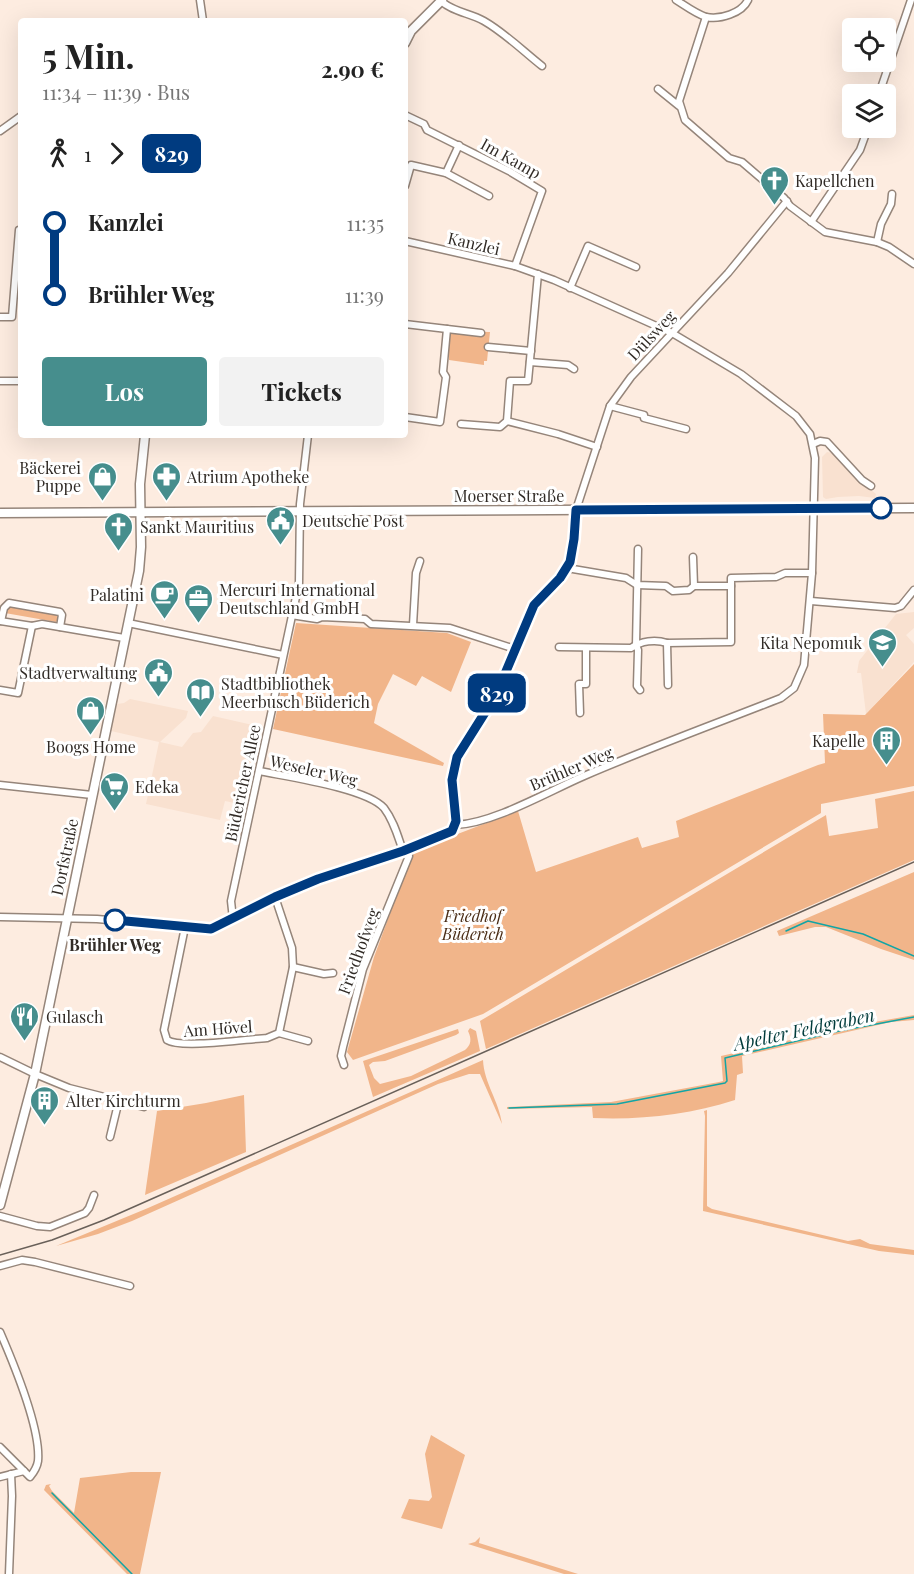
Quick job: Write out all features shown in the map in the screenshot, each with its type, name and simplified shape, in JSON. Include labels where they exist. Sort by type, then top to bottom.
[{"type":"main road","points":[[408,37],[441,0]]},
{"type":"main road","name":"Dorfstraße","points":[[0,1205],[35,1074],[128,623],[141,552],[140,484],[145,438]]},
{"type":"main road","name":"Moerser Straße","points":[[0,513],[914,507]]},
{"type":"street","points":[[200,0],[203,18]]},
{"type":"street","points":[[441,0],[452,9],[475,16],[496,29],[542,66]]},
{"type":"street","points":[[676,0],[706,16],[736,13],[745,6],[748,0]]},
{"type":"street","points":[[882,84],[911,0]]},
{"type":"street","points":[[706,16],[679,101],[683,118],[688,124],[729,158],[742,162],[825,232],[877,242],[889,247],[914,264]]},
{"type":"street","points":[[658,89],[680,106]]},
{"type":"street","name":"Im Kamp","points":[[408,116],[424,124],[427,130],[542,191],[515,266]]},
{"type":"street","points":[[0,131],[18,119]]},
{"type":"street","points":[[811,222],[860,150],[864,138]]},
{"type":"street","name":"Im Kamp","points":[[446,173],[459,145]]},
{"type":"street","points":[[408,176],[411,165],[446,173],[489,196]]},
{"type":"street","points":[[877,242],[881,224],[891,204],[892,194]]},
{"type":"street","name":"Dülsweg","points":[[567,568],[573,553],[576,510],[610,406],[631,377],[728,273],[787,201]]},
{"type":"street","points":[[0,317],[12,317],[18,242]]},
{"type":"street","name":"Kanzlei","points":[[408,242],[515,266],[538,274],[672,333],[741,374],[796,416],[810,434],[813,444],[815,508]]},
{"type":"street","points":[[570,288],[588,246],[636,267]]},
{"type":"street","points":[[460,424],[500,428],[507,421],[510,381],[528,381],[538,274]]},
{"type":"street","points":[[408,324],[481,333]]},
{"type":"street","points":[[408,417],[440,422],[446,377],[443,372],[447,328]]},
{"type":"street","points":[[488,347],[531,351]]},
{"type":"street","points":[[530,362],[568,366],[574,369]]},
{"type":"street","points":[[0,381],[18,381]]},
{"type":"street","points":[[610,406],[644,414],[644,418],[686,429]]},
{"type":"street","points":[[507,421],[597,447]]},
{"type":"street","name":"Büdericher Allee","points":[[232,919],[231,901],[300,569],[300,511],[308,438]]},
{"type":"street","points":[[813,444],[820,441],[827,442],[862,480],[871,486]]},
{"type":"street","name":"Brühler Weg","points":[[0,917],[97,919],[211,929],[275,897],[318,879],[449,833],[456,825],[470,824],[507,810],[586,775],[786,696],[794,688],[804,664],[813,573],[815,508]]},
{"type":"street","points":[[638,549],[636,645],[640,690]]},
{"type":"street","points":[[693,557],[694,585]]},
{"type":"street","points":[[414,625],[416,573],[420,561]]},
{"type":"street","points":[[456,825],[453,766],[496,695],[534,605],[567,568],[626,578],[637,585],[666,586],[673,591],[689,590],[694,585],[731,586]]},
{"type":"street","points":[[559,647],[631,648],[640,642],[731,642],[731,578],[813,573]]},
{"type":"street","points":[[626,578],[631,574],[637,574]]},
{"type":"street","points":[[811,601],[895,608],[902,606],[914,590]]},
{"type":"street","points":[[60,627],[62,615],[60,612],[9,603],[4,608],[0,621],[32,626],[42,624],[124,638]]},
{"type":"street","points":[[291,615],[317,619],[322,616],[365,619],[371,624],[450,628],[515,649]]},
{"type":"street","points":[[128,623],[283,655]]},
{"type":"street","points":[[0,690],[18,693],[32,626]]},
{"type":"street","points":[[667,643],[668,685]]},
{"type":"street","points":[[580,713],[579,684],[586,684],[586,648]]},
{"type":"street","name":"Weseler Weg","points":[[259,771],[368,796],[389,815],[405,850]]},
{"type":"street","points":[[0,785],[92,795]]},
{"type":"street","name":"Friedhofweg","points":[[344,1065],[343,1047],[363,969],[410,856],[405,850]]},
{"type":"street","points":[[275,897],[292,948],[293,967],[279,1033]]},
{"type":"street","name":"Am Hövel","points":[[184,927],[164,1030],[167,1041],[186,1044],[267,1038],[279,1033],[308,1041]]},
{"type":"street","points":[[293,967],[324,974],[333,973]]},
{"type":"street","points":[[0,1057],[69,1088],[144,1107]]},
{"type":"street","points":[[110,1137],[119,1100]]},
{"type":"street","points":[[0,1216],[37,1226],[50,1227],[84,1213],[89,1208],[94,1195]]},
{"type":"street","points":[[0,1266],[22,1260],[130,1286]]},
{"type":"street","points":[[0,1332],[22,1389],[37,1443],[38,1463],[30,1477],[0,1447]]},
{"type":"street","points":[[0,1477],[24,1471]]},
{"type":"street","points":[[9,1574],[11,1474]]},
{"type":"shaded area","points":[[827,452],[833,453],[876,494],[875,498],[859,496],[826,499],[823,497],[822,457]]},
{"type":"shaded area","name":"Kita Nepomuk","points":[[914,612],[914,628],[906,635],[914,644],[914,662],[866,714],[861,673],[857,673],[859,661],[896,614]]},
{"type":"shaded area","points":[[130,699],[188,711],[186,718],[160,742],[182,747],[193,733],[201,732],[213,716],[261,727],[245,805],[225,801],[220,820],[146,804],[159,742],[111,731],[117,704]]},
{"type":"green space","points":[[448,331],[490,332],[487,361],[484,361],[484,365],[449,360],[449,355],[446,354]]},
{"type":"green space","points":[[9,605],[57,613],[58,619],[56,622],[5,613]]},
{"type":"green space","points":[[296,623],[447,633],[471,642],[451,692],[422,676],[416,686],[393,674],[378,704],[374,723],[444,763],[443,766],[273,729]]},
{"type":"green space","name":"Friedhof Büderich","points":[[914,664],[914,786],[821,804],[821,813],[483,1014],[353,1060],[347,1052],[374,957],[413,851],[518,811],[536,872],[638,837],[642,848],[679,837],[676,821],[825,763],[823,714],[865,715]]},
{"type":"green space","points":[[914,791],[914,860],[486,1049],[480,1021],[826,815],[829,836],[878,828],[875,799]]},
{"type":"green space","points":[[914,872],[914,960],[826,927],[815,927],[779,936],[777,931]]},
{"type":"green space","points":[[914,1015],[914,1020],[891,1022],[742,1056],[743,1073],[737,1075],[735,1100],[718,1105],[665,1115],[611,1118],[593,1118],[592,1107],[507,1109],[507,1107],[611,1102],[719,1082],[723,1081],[721,1056],[852,1026]]},
{"type":"green space","points":[[470,1028],[476,1031],[480,1051],[373,1097],[363,1061],[458,1029],[459,1033],[456,1035],[369,1065],[374,1078],[380,1084],[411,1076],[465,1050],[470,1042],[468,1031]]},
{"type":"green space","points":[[483,1060],[502,1124],[480,1074],[469,1074],[438,1084],[132,1221],[56,1246],[148,1208]]},
{"type":"green space","points":[[244,1095],[246,1152],[145,1195],[157,1111]]},
{"type":"green space","points":[[707,1110],[707,1206],[848,1241],[860,1239],[870,1244],[914,1250],[914,1255],[879,1251],[703,1211],[704,1111]]},
{"type":"green space","points":[[431,1435],[465,1455],[442,1529],[401,1518],[409,1499],[429,1501],[432,1497],[425,1454]]},
{"type":"green space","points":[[131,1472],[161,1472],[140,1574],[127,1574],[44,1490],[46,1485],[51,1484],[49,1486],[52,1491],[74,1513],[80,1478]]},
{"type":"green space","points":[[480,1537],[479,1543],[578,1574],[564,1574],[468,1544]]},
{"type":"waterway","name":"Apelter Feldgraben","points":[[786,931],[808,921],[863,934],[914,956]]},
{"type":"waterway","name":"Apelter Feldgraben","points":[[509,1108],[617,1104],[725,1083],[727,1081],[725,1058],[839,1031],[914,1017]]},
{"type":"waterway","points":[[52,1493],[132,1574]]},
{"type":"tram line","points":[[0,1255],[52,1240],[104,1220],[914,862]]},
{"type":"bus line","name":"829","points":[[115,920],[211,929],[275,897],[318,879],[403,851],[452,831],[456,825],[453,766],[491,705],[534,605],[555,584],[570,562],[573,553],[576,510],[881,508]]},
{"type":"place","name":"Kapellchen","points":[[774,206]]},
{"type":"place","name":"Bäckerei Puppe","points":[[102,502]]},
{"type":"place","name":"Atrium Apotheke","points":[[166,502]]},
{"type":"place","name":"Deutsche Post","points":[[281,546]]},
{"type":"place","name":"Sankt Mauritius","points":[[119,552]]},
{"type":"place","name":"Palatini","points":[[165,620]]},
{"type":"place","name":"Mercuri International Deutschland GmbH","points":[[198,624]]},
{"type":"place","name":"Kita Nepomuk","points":[[883,668]]},
{"type":"place","name":"Stadtverwaltung","points":[[158,698]]},
{"type":"place","name":"Stadtbibliothek Meerbusch Büderich","points":[[200,718]]},
{"type":"place","name":"Boogs Home","points":[[91,736]]},
{"type":"place","name":"Kapelle","points":[[886,766]]},
{"type":"place","name":"Edeka","points":[[114,812]]},
{"type":"place","name":"Brühler Weg","points":[[115,920]]},
{"type":"place","name":"Gulasch","points":[[25,1042]]},
{"type":"place","name":"Alter Kirchturm","points":[[45,1126]]}]
